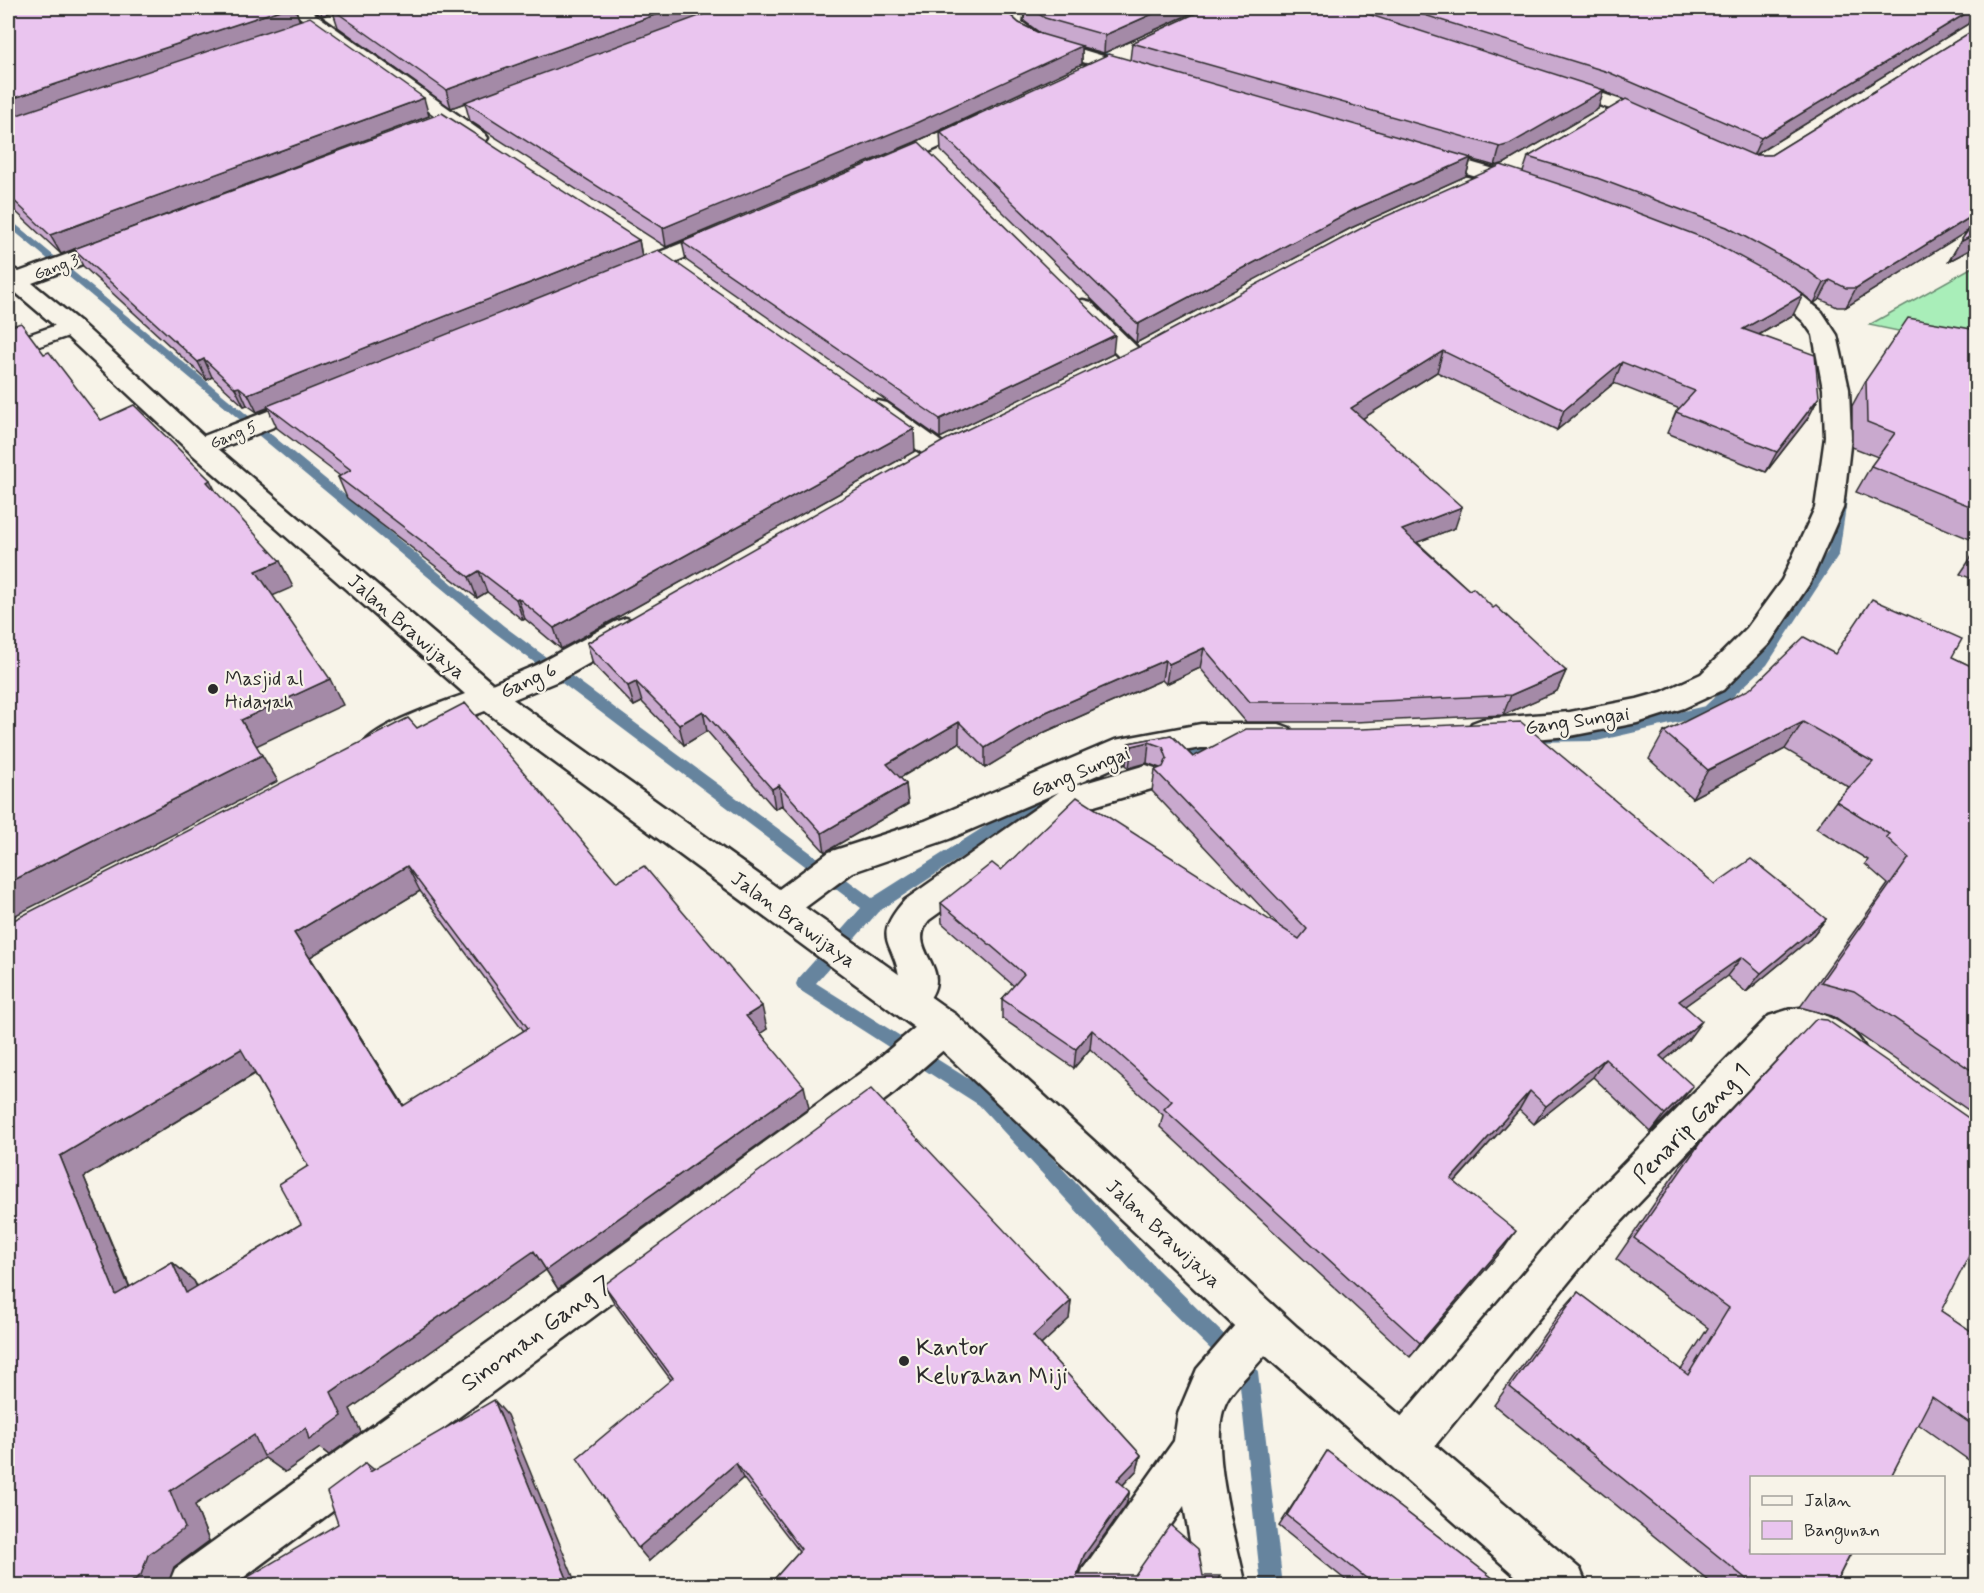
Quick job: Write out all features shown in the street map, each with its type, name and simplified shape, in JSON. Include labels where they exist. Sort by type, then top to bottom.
[{"type":"street","points":[[296,8],[449,119],[498,151]]},
{"type":"street","points":[[1015,8],[1012,23],[1026,37],[1163,80]]},
{"type":"street","points":[[1945,8],[1973,28]]},
{"type":"street","points":[[299,32],[341,18]]},
{"type":"street","points":[[1074,78],[1127,53]]},
{"type":"street","points":[[1537,78],[1620,106],[1674,131]]},
{"type":"street","points":[[1602,118],[1620,106]]},
{"type":"street","points":[[427,127],[471,111]]},
{"type":"street","points":[[858,176],[998,113]]},
{"type":"street","points":[[923,148],[939,165]]},
{"type":"street","points":[[1402,149],[1510,170],[1552,194]]},
{"type":"street","points":[[1458,189],[1510,170]]},
{"type":"street","points":[[608,281],[654,252],[750,222]]},
{"type":"street","name":"Gang 3","points":[[12,278],[46,270],[141,235]]},
{"type":"street","points":[[654,252],[683,272]]},
{"type":"street","name":"Gang Sungai","points":[[1459,732],[1570,724],[1637,711],[1673,700],[1712,682],[1758,636],[1795,584],[1829,508],[1838,437],[1836,389],[1825,335],[1813,317],[1790,297],[1740,270]]},
{"type":"street","name":"Jalan Brawijaya","points":[[12,278],[72,327],[200,447],[489,698],[908,1000],[936,1033],[1238,1355],[1404,1448],[1563,1586]]},
{"type":"street","points":[[1065,290],[1133,356]]},
{"type":"street","points":[[8,350],[72,327]]},
{"type":"street","name":"Gang 5","points":[[200,447],[332,394]]},
{"type":"street","points":[[860,396],[938,452]]},
{"type":"street","name":"Gang 6","points":[[350,761],[423,723],[489,698],[557,668],[650,615]]},
{"type":"street","name":"Gang Sungai","points":[[786,913],[797,893],[829,872],[937,830],[1126,749],[1201,736],[1308,736]]},
{"type":"street","name":"Gang Sungai","points":[[908,1000],[918,985],[917,975],[903,937],[906,923],[917,910],[1073,799],[1146,778]]},
{"type":"street","name":"Penarip Gang 1","points":[[1404,1448],[1584,1232],[1782,1028],[1791,1024],[1805,1024],[1818,1030],[1874,1069]]},
{"type":"street","name":"Sinoman Gang 7","points":[[192,1586],[880,1081],[936,1033]]},
{"type":"street","points":[[1222,1586],[1197,1449],[1200,1414],[1238,1355]]},
{"type":"street","points":[[1100,1586],[1197,1449]]},
{"type":"green space","points":[[1976,265],[1976,347],[1869,325]]},
{"type":"building","points":[[8,8],[286,8],[8,100]]},
{"type":"building","points":[[674,8],[446,90],[332,9]]},
{"type":"building","points":[[721,8],[1002,8],[1019,23],[1041,34],[1082,46],[914,124],[663,228],[465,102]]},
{"type":"building","points":[[1030,8],[1166,8],[1105,35],[1045,18]]},
{"type":"building","points":[[1207,8],[1349,8],[1604,90],[1510,144],[1500,147],[1132,43]]},
{"type":"building","points":[[1402,8],[1975,8],[1761,138],[1608,72]]},
{"type":"building","points":[[310,17],[424,98],[50,235],[8,195],[8,118]]},
{"type":"building","points":[[1977,28],[1977,213],[1856,288],[1846,288],[1830,280],[1824,283],[1808,271],[1727,227],[1597,178],[1528,157],[1626,99],[1753,155],[1771,155]]},
{"type":"building","points":[[1109,54],[1471,158],[1355,209],[1138,324],[940,132]]},
{"type":"building","points":[[442,113],[639,240],[248,394],[239,387],[235,388],[204,359],[198,362],[74,249]]},
{"type":"building","points":[[919,142],[1115,335],[940,419],[682,242]]},
{"type":"building","points":[[1501,165],[1580,191],[1709,240],[1790,284],[1803,295],[1743,329],[1815,355],[1819,397],[1777,452],[1676,412],[1695,391],[1622,362],[1564,410],[1443,351],[1351,408],[1462,507],[1402,530],[1469,590],[1473,588],[1493,608],[1496,606],[1566,671],[1511,695],[1361,702],[1250,702],[1204,648],[1169,664],[1165,660],[1046,712],[985,748],[959,722],[887,764],[906,784],[822,833],[779,785],[772,789],[703,711],[679,725],[636,682],[628,686],[587,643],[947,439],[1145,344],[1373,222]]},
{"type":"building","points":[[1977,218],[1977,233],[1960,242]]},
{"type":"building","points":[[658,250],[914,429],[554,628],[518,598],[516,599],[479,571],[469,577],[338,477],[351,470],[267,406]]},
{"type":"building","points":[[1908,318],[1977,330],[1977,509],[1871,466],[1895,433],[1867,422],[1866,380]]},
{"type":"building","points":[[21,323],[44,354],[49,352],[101,420],[134,405],[210,480],[207,482],[280,561],[256,571],[330,679],[241,720],[262,755],[8,883],[8,327]]},
{"type":"building","points":[[1872,599],[1962,639],[1952,657],[1977,669],[1977,1074],[1854,991],[1821,982],[1909,858],[1886,837],[1889,834],[1836,801],[1873,762],[1803,722],[1708,770],[1664,732],[1750,689],[1804,637],[1835,654]]},
{"type":"building","points":[[465,703],[617,882],[644,866],[762,1006],[746,1016],[804,1086],[546,1270],[534,1251],[331,1392],[342,1416],[309,1440],[306,1428],[264,1456],[254,1435],[170,1491],[185,1528],[148,1555],[141,1575],[126,1586],[8,1586],[8,923],[408,718],[417,728]],"holes":[[[407,866],[528,1028],[403,1106],[294,933]],[[241,1049],[308,1166],[279,1184],[301,1224],[186,1293],[172,1262],[116,1295],[60,1156]]]},
{"type":"building","points":[[1521,722],[1715,884],[1751,859],[1826,919],[1761,973],[1742,957],[1679,1001],[1702,1021],[1660,1056],[1693,1086],[1665,1114],[1605,1059],[1546,1106],[1530,1091],[1451,1179],[1516,1231],[1420,1343],[1164,1109],[1172,1101],[1092,1030],[1076,1049],[1002,999],[1024,974],[941,903],[992,863],[1001,870],[1077,797],[1299,939],[1307,929],[1155,770],[1163,767],[1167,758],[1163,747],[1149,742],[1132,746],[1129,743],[1171,735],[1193,757],[1246,729],[1361,729]]},
{"type":"building","points":[[1816,1019],[1827,1020],[1977,1124],[1977,1219],[1974,1223],[1977,1224],[1977,1240],[1941,1311],[1977,1335],[1977,1428],[1932,1397],[1891,1476],[1750,1476],[1750,1554],[1850,1554],[1834,1586],[1755,1586],[1510,1387],[1578,1292],[1688,1375],[1729,1308],[1634,1238],[1702,1140]]},
{"type":"building","points":[[871,1089],[1071,1301],[1033,1336],[1141,1455],[1117,1480],[1130,1491],[1084,1555],[1077,1575],[1135,1575],[1170,1525],[1198,1549],[1203,1576],[1220,1576],[1214,1586],[768,1586],[801,1549],[736,1463],[638,1548],[577,1458],[673,1378],[604,1285]]},
{"type":"building","points":[[494,1400],[570,1586],[239,1586],[238,1583],[338,1524],[327,1492],[366,1463],[370,1472]]},
{"type":"building","points":[[1327,1451],[1503,1586],[1376,1586],[1287,1515]]},
{"type":"waterway","points":[[1063,41],[1126,61]]},
{"type":"waterway","points":[[8,221],[499,629],[872,907]]},
{"type":"waterway","points":[[1529,738],[1597,736],[1709,710],[1762,661],[1834,551],[1841,500]]},
{"type":"waterway","points":[[1170,751],[1227,749]]},
{"type":"waterway","points":[[872,907],[1041,798]]},
{"type":"waterway","points":[[872,907],[804,984],[985,1099],[1150,1276],[1248,1372],[1272,1586]]},
{"type":"place","name":"Masjid al Hidayah","points":[[213,689]]},
{"type":"place","name":"Kantor Kelurahan Miji","points":[[904,1361]]}]
